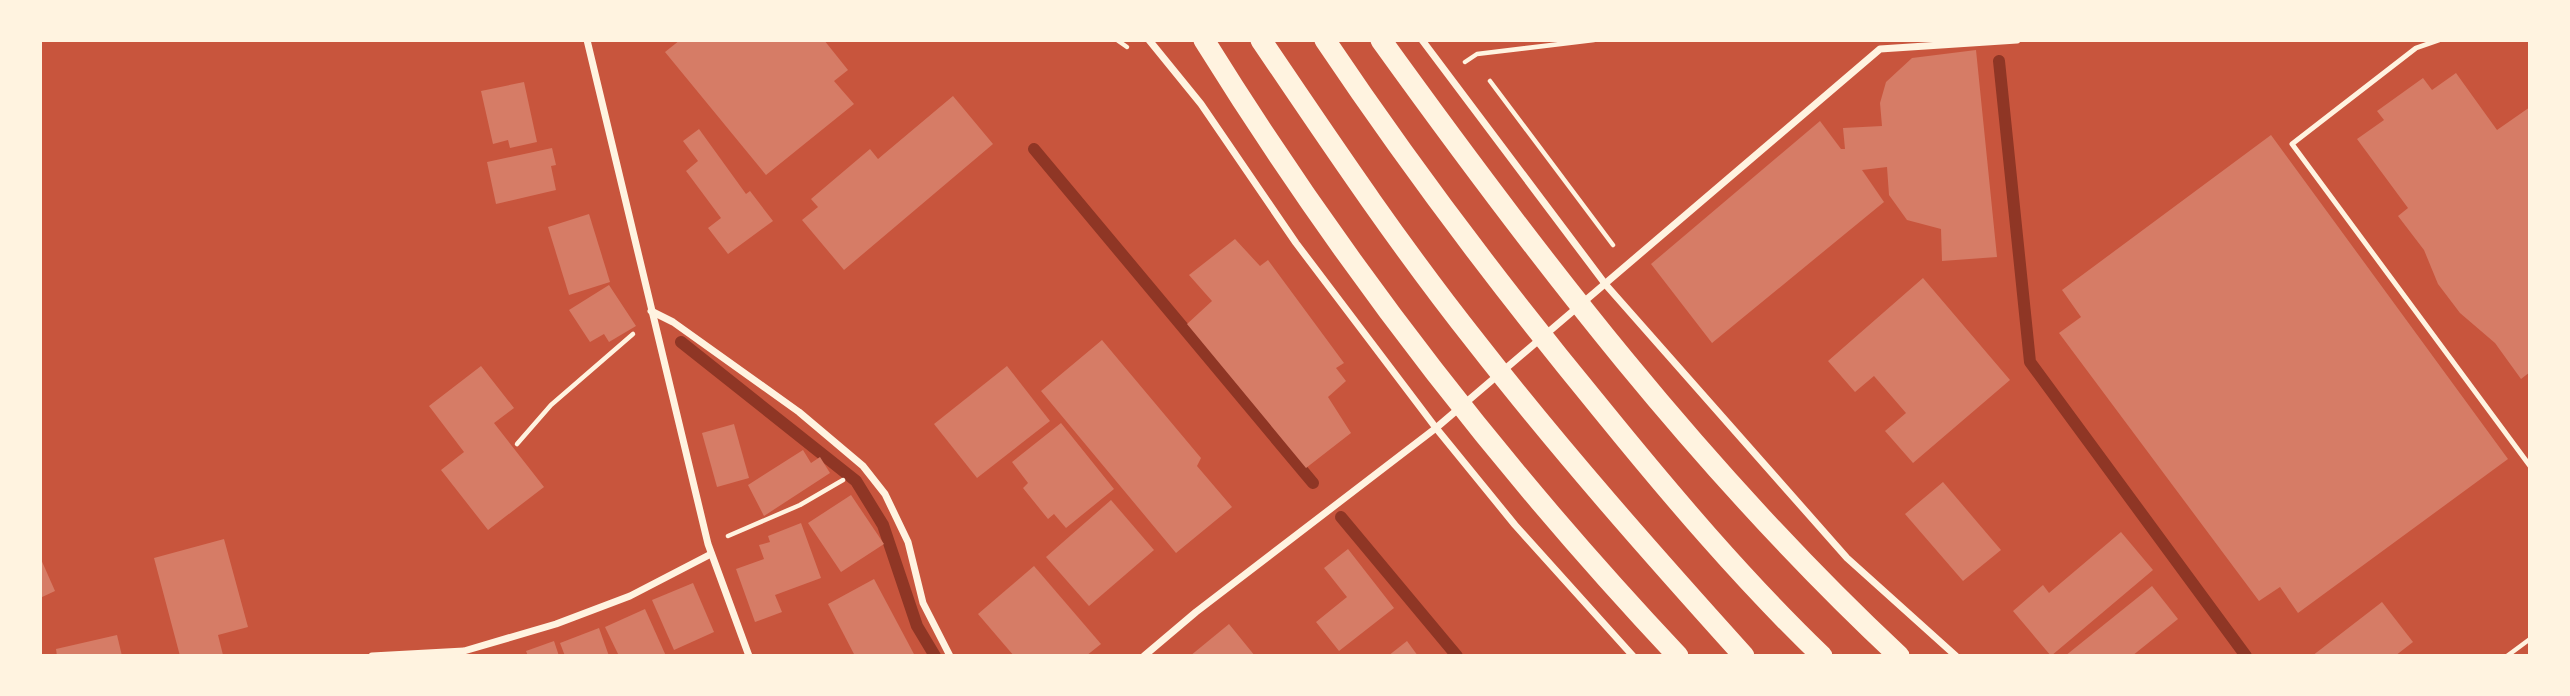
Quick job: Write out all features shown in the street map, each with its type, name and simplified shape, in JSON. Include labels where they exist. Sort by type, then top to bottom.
[{"type":"highway","points":[[1204,40],[1321,218],[1423,354],[1533,492],[1678,656]]},
{"type":"highway","points":[[1261,40],[1339,155],[1475,341],[1619,518],[1744,656]]},
{"type":"highway","points":[[1325,40],[1387,133],[1520,310],[1664,486],[1822,656]]},
{"type":"highway","points":[[1381,40],[1551,271],[1654,397],[1755,512],[1850,610],[1899,656]]},
{"type":"street","points":[[587,40],[708,544],[749,656]]},
{"type":"street","points":[[1149,40],[1201,104],[1296,243],[1436,428],[1515,525],[1633,656]]},
{"type":"street","points":[[1423,40],[1606,285],[1847,558],[1956,656]]},
{"type":"street","points":[[1144,656],[1196,612],[1436,428],[1880,49],[2014,41]]},
{"type":"street","points":[[651,315],[673,322],[799,412],[863,466],[885,494],[908,542],[923,603],[950,656]]},
{"type":"street","points":[[372,656],[464,651],[556,624],[630,596],[711,554]]},
{"type":"lane","points":[[2439,40],[2416,48],[2292,144],[2530,466]]},
{"type":"path","points":[[1448,75],[1477,54],[1594,40]]},
{"type":"path","points":[[1490,81],[1618,252]]},
{"type":"path","points":[[517,444],[551,405],[651,315]]},
{"type":"path","points":[[708,544],[800,505],[844,480]]},
{"type":"path","points":[[2507,656],[2530,639]]},
{"type":"building","points":[[680,40],[824,40],[848,70],[834,81],[854,104],[766,175],[665,52]]},
{"type":"building","points":[[1976,50],[1997,257],[1942,261],[1941,229],[1907,220],[1889,195],[1887,167],[1862,170],[1884,202],[1712,343],[1651,264],[1820,121],[1841,149],[1845,149],[1843,128],[1882,126],[1880,103],[1886,82],[1912,58]]},
{"type":"building","points":[[2456,73],[2497,130],[2530,107],[2530,372],[2521,379],[2495,343],[2460,313],[2438,284],[2424,250],[2398,216],[2408,208],[2357,139],[2384,120],[2377,111],[2423,78],[2432,90]]},
{"type":"building","points":[[524,82],[537,142],[510,148],[508,140],[493,144],[481,91]]},
{"type":"building","points":[[953,96],[993,144],[844,270],[802,220],[818,207],[811,199],[870,149],[878,159]]},
{"type":"building","points":[[699,129],[746,194],[750,191],[773,221],[728,254],[708,228],[721,218],[686,171],[698,161],[683,141]]},
{"type":"building","points":[[2271,135],[2508,459],[2298,613],[2280,587],[2259,601],[2059,333],[2081,317],[2062,290]]},
{"type":"building","points":[[552,148],[556,165],[551,166],[556,190],[496,204],[487,162]]},
{"type":"building","points":[[589,214],[610,282],[569,295],[548,227]]},
{"type":"building","points":[[1235,239],[1260,266],[1268,260],[1344,363],[1336,368],[1346,381],[1328,397],[1351,433],[1306,468],[1187,324],[1212,301],[1189,275]]},
{"type":"building","points":[[1923,278],[2010,380],[1913,463],[1885,431],[1906,413],[1874,376],[1855,392],[1828,361]]},
{"type":"building","points":[[609,285],[636,326],[609,342],[604,334],[590,342],[569,310]]},
{"type":"building","points":[[1102,340],[1201,458],[1197,466],[1232,507],[1176,553],[1041,391]]},
{"type":"building","points":[[481,366],[514,408],[494,423],[544,487],[488,530],[441,470],[464,452],[429,406]]},
{"type":"building","points":[[1007,366],[1050,421],[977,478],[934,424]]},
{"type":"building","points":[[1061,423],[1114,489],[1066,528],[1054,514],[1048,519],[1023,488],[1028,483],[1012,462]]},
{"type":"building","points":[[734,424],[749,478],[717,487],[702,433]]},
{"type":"building","points":[[803,450],[811,463],[820,457],[830,473],[764,516],[748,485]]},
{"type":"building","points":[[1943,482],[2001,550],[1963,581],[1905,514]]},
{"type":"building","points":[[851,495],[884,544],[841,572],[808,523]]},
{"type":"building","points":[[1111,500],[1154,550],[1089,606],[1046,557]]},
{"type":"building","points":[[801,523],[821,578],[775,595],[782,612],[755,622],[736,569],[764,559],[759,545],[770,542],[768,536]]},
{"type":"building","points":[[2121,532],[2153,570],[2051,656],[2013,611],[2043,585],[2049,593]]},
{"type":"building","points":[[224,539],[248,627],[218,635],[223,655],[180,656],[154,558]]},
{"type":"building","points":[[1348,549],[1394,608],[1339,651],[1316,622],[1347,597],[1324,568]]},
{"type":"building","points":[[40,557],[55,591],[40,598]]},
{"type":"building","points":[[1034,566],[1101,644],[1086,656],[1014,656],[978,614]]},
{"type":"building","points":[[874,579],[915,656],[855,656],[828,604]]},
{"type":"building","points":[[693,583],[714,632],[674,650],[652,600]]},
{"type":"building","points":[[2152,586],[2178,619],[2132,656],[2065,656]]},
{"type":"building","points":[[2382,602],[2413,642],[2395,656],[2312,656]]},
{"type":"building","points":[[645,609],[666,656],[619,656],[605,627]]},
{"type":"building","points":[[1229,624],[1255,656],[1190,656]]},
{"type":"building","points":[[599,628],[609,656],[565,656],[560,643]]},
{"type":"building","points":[[117,635],[122,656],[57,656],[56,649]]},
{"type":"building","points":[[554,641],[559,656],[528,656],[526,651]]},
{"type":"building","points":[[1407,641],[1418,656],[1388,656]]},
{"type":"waterway","points":[[1999,61],[2030,362],[2246,656]]},
{"type":"waterway","points":[[1034,149],[1313,483]]},
{"type":"waterway","points":[[681,342],[856,481],[883,525],[917,626],[935,656]]},
{"type":"waterway","points":[[1341,517],[1457,656]]}]
